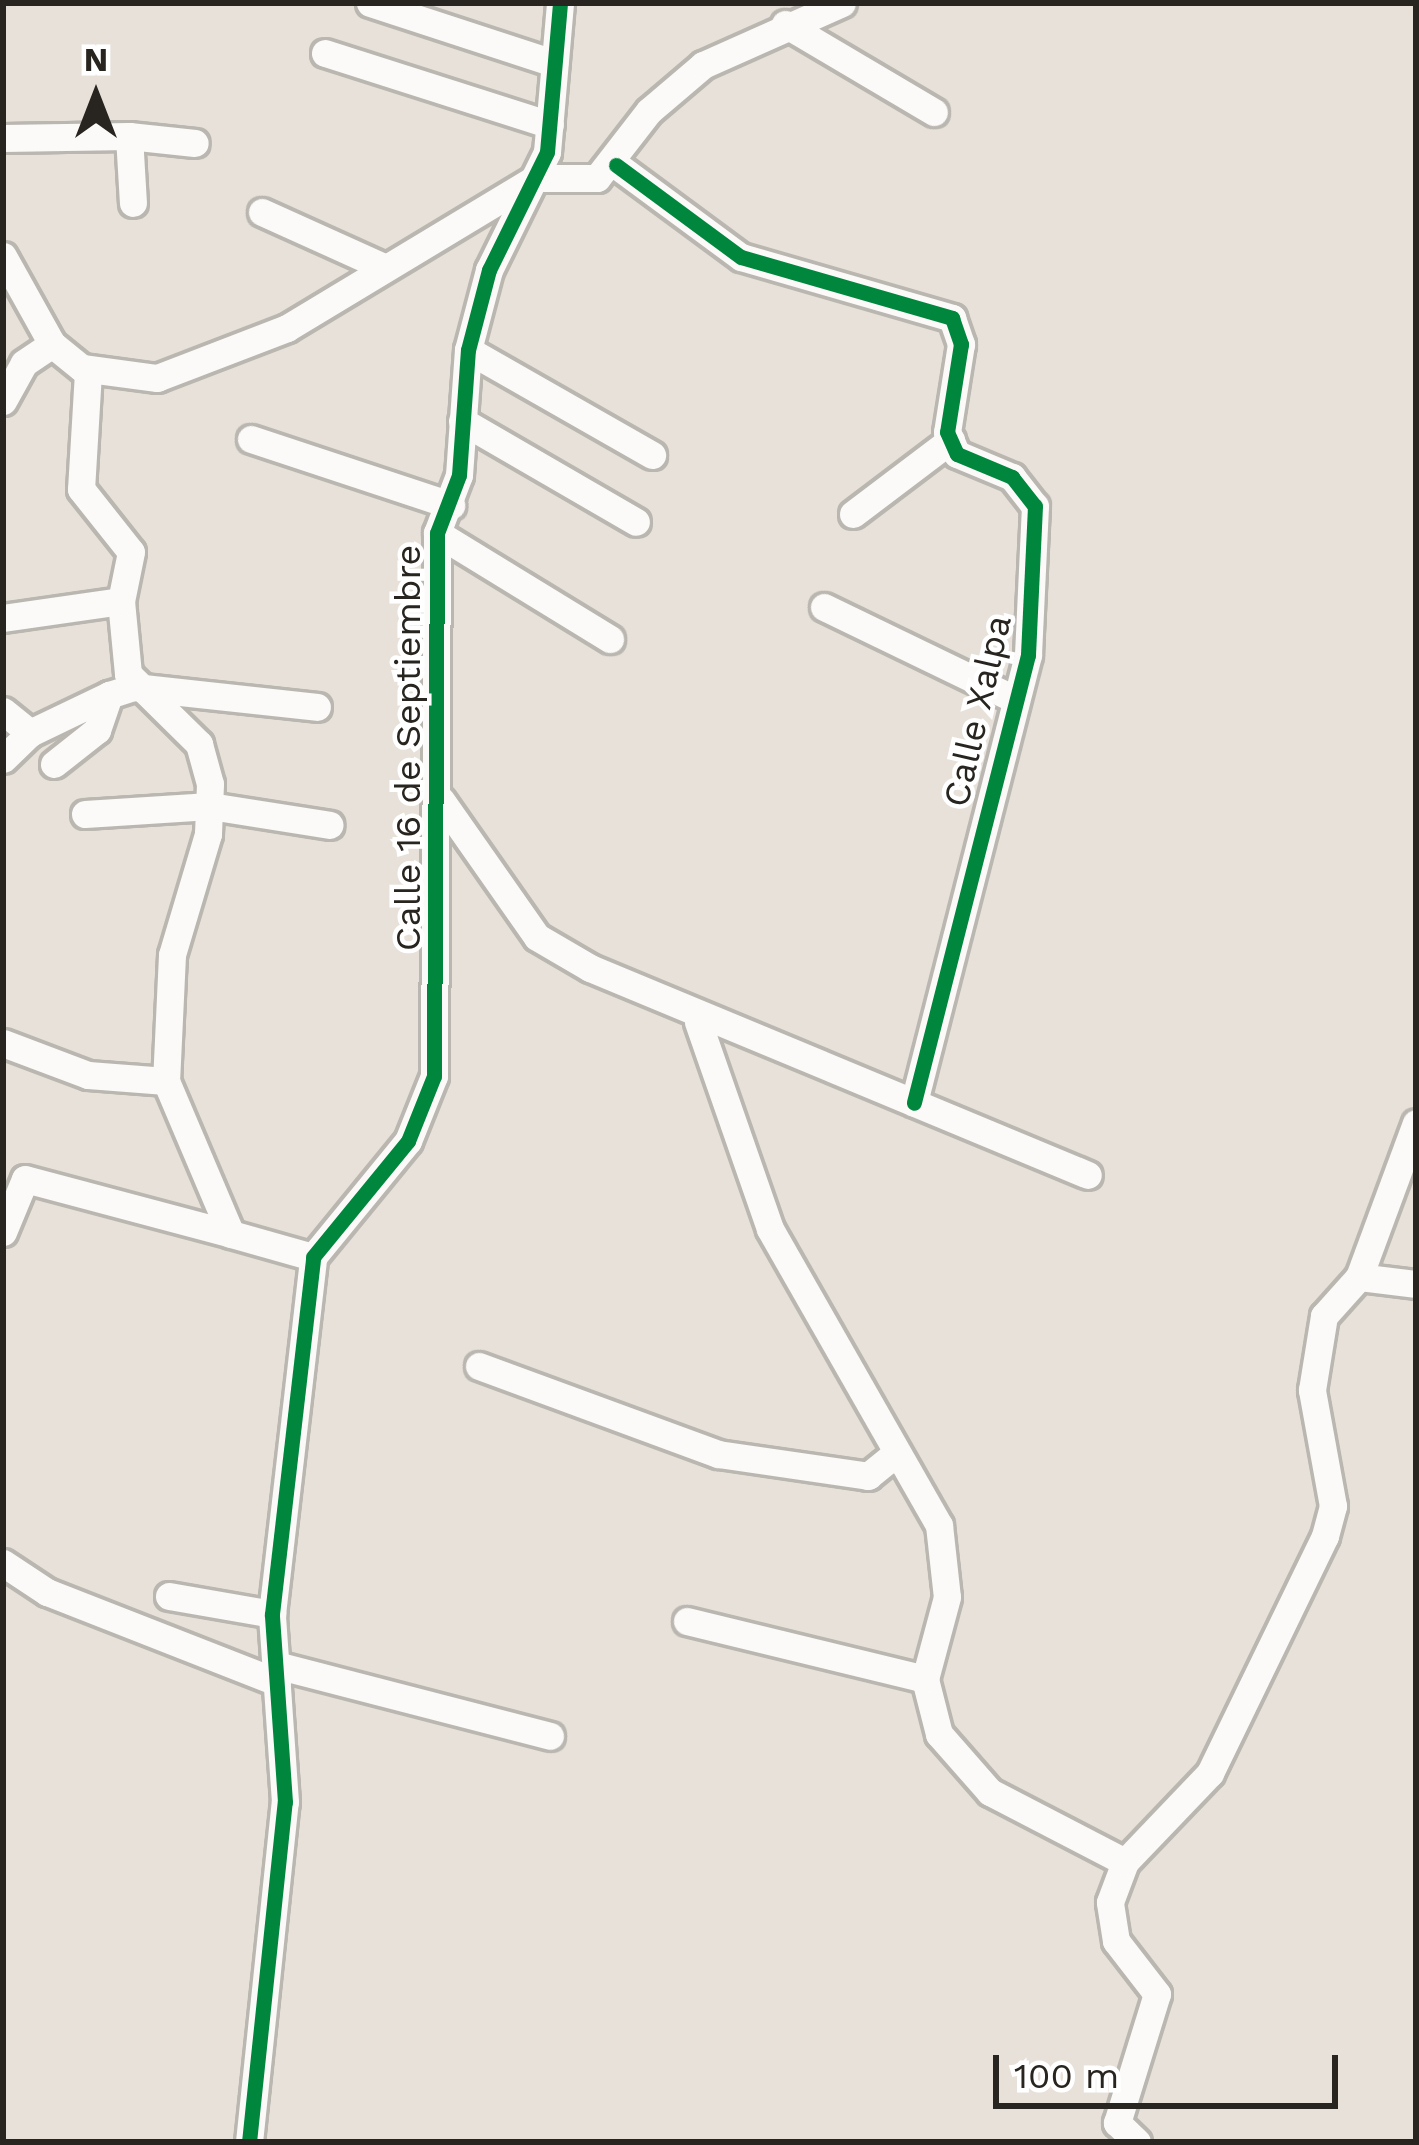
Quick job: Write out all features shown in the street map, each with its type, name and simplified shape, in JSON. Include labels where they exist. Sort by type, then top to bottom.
[{"type":"street","points":[[370,3],[554,63]]},
{"type":"street","name":"Calle 16 de Septiembre","points":[[313,1257],[408,1141],[434,1076],[441,800],[437,533],[451,505],[468,350],[489,270],[536,178],[550,124],[560,3]]},
{"type":"street","points":[[3,256],[52,344],[88,372],[157,378],[244,348],[536,178],[597,178],[616,165],[638,123],[703,65],[785,24],[842,3]]},
{"type":"street","points":[[785,24],[934,112]]},
{"type":"street","points":[[325,53],[550,124]]},
{"type":"street","points":[[129,136],[133,203]]},
{"type":"street","points":[[3,138],[129,136],[195,143]]},
{"type":"street","points":[[616,165],[741,257],[952,318],[961,344],[951,440],[854,514]]},
{"type":"street","points":[[262,212],[384,267]]},
{"type":"street","points":[[3,400],[14,361],[52,344]]},
{"type":"street","points":[[468,350],[652,455]]},
{"type":"street","points":[[53,764],[97,730],[122,691],[121,601],[130,552],[81,489],[88,372]]},
{"type":"street","points":[[462,421],[636,522]]},
{"type":"street","points":[[250,439],[451,505]]},
{"type":"street","name":"Calle Xalpa","points":[[914,1103],[1016,700],[1035,506],[1012,477],[973,465],[951,440]]},
{"type":"street","points":[[437,533],[610,639]]},
{"type":"street","points":[[3,619],[121,601]]},
{"type":"street","points":[[824,608],[1016,700]]},
{"type":"street","points":[[122,691],[199,744],[210,806],[172,955],[166,1081],[231,1234]]},
{"type":"street","points":[[3,759],[30,734],[122,691],[317,707]]},
{"type":"street","points":[[3,711],[30,734]]},
{"type":"street","points":[[441,800],[537,937],[698,1022],[1088,1174]]},
{"type":"street","points":[[85,814],[210,806],[330,825]]},
{"type":"street","points":[[698,1022],[770,1229],[940,1525],[947,1563],[926,1679],[940,1734],[990,1792],[1125,1862]]},
{"type":"street","points":[[3,1043],[88,1075],[166,1081]]},
{"type":"street","points":[[1137,2142],[1117,2122],[1157,1994],[1109,1921],[1125,1862],[1210,1773],[1325,1536],[1333,1506],[1312,1390],[1324,1316],[1359,1277],[1416,1123]]},
{"type":"street","points":[[3,1232],[25,1179],[313,1257],[272,1614],[281,1897],[249,2142]]},
{"type":"street","points":[[1359,1277],[1416,1284]]},
{"type":"street","points":[[479,1366],[718,1454],[868,1476],[896,1454]]},
{"type":"street","points":[[3,1564],[46,1592],[276,1674],[550,1736]]},
{"type":"street","points":[[169,1596],[272,1614]]},
{"type":"street","points":[[687,1621],[926,1679]]},
{"type":"cycle path","points":[[249,2142],[285,1802],[272,1614],[313,1257],[408,1141],[434,1076],[437,533],[459,475],[468,350],[489,270],[547,152],[560,3]]},
{"type":"cycle path","points":[[616,165],[741,257],[952,318],[961,344],[947,432],[957,454],[1012,477],[1035,506],[1028,655],[914,1103]]}]
